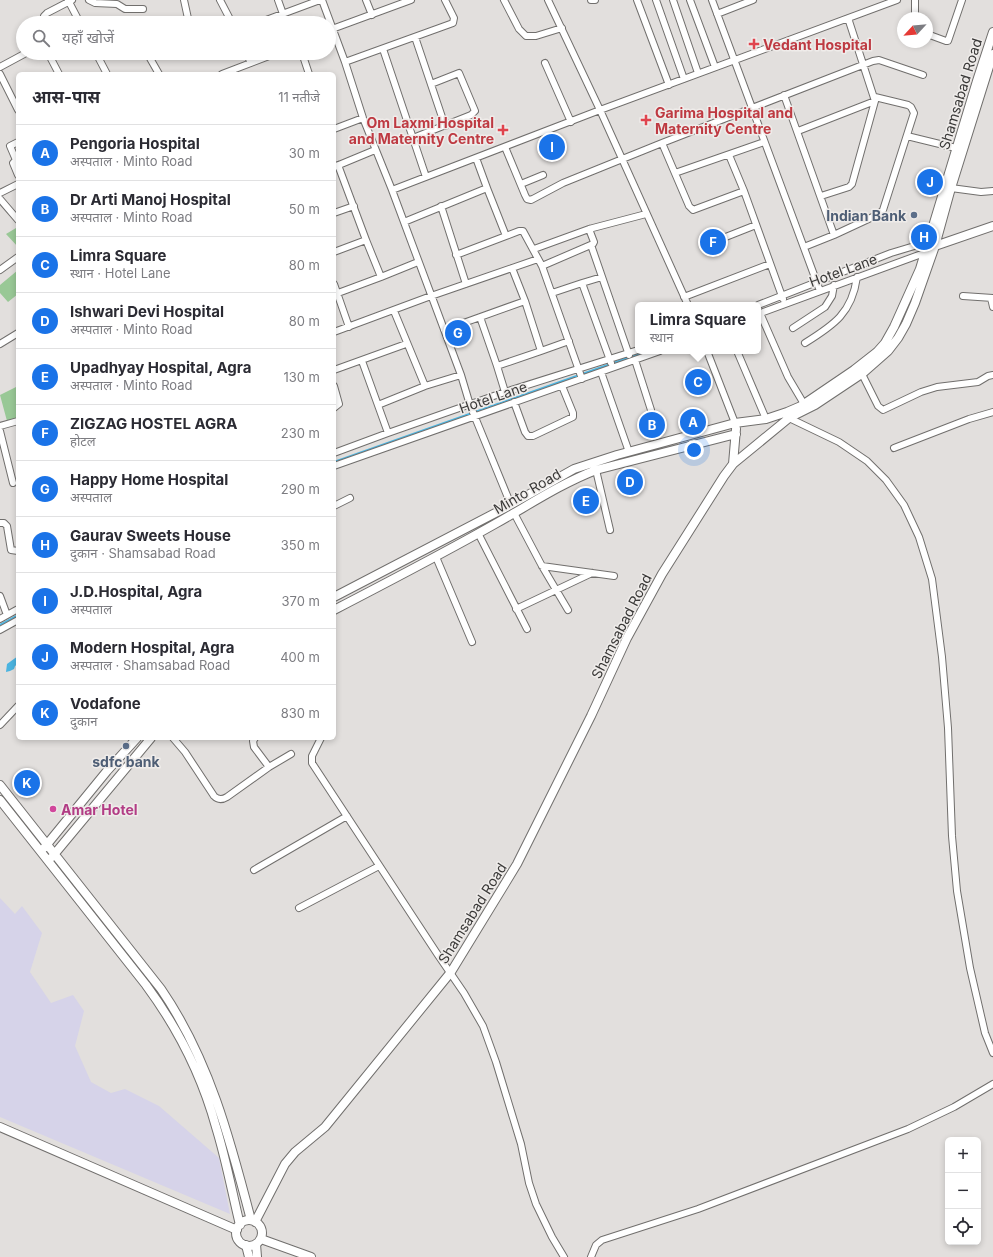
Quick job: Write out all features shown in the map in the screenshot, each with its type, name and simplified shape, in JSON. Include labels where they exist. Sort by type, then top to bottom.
[{"type":"main road","name":"Shamsabad Road","points":[[253,1221],[285,1164],[295,1152],[325,1126],[451,972],[517,864],[588,723],[627,638],[662,574],[724,476],[733,464],[788,415],[861,370],[885,343],[911,292],[925,254],[933,243],[956,148],[993,32]]},
{"type":"main road","name":"Shamsabad Road","points":[[788,415],[815,405],[888,351],[906,324],[915,303],[933,243],[991,67],[993,54]]},
{"type":"main road","points":[[933,243],[993,226]]},
{"type":"main road","name":"Minto Road","points":[[336,596],[510,505],[574,469],[629,452],[735,423],[788,415]]},
{"type":"main road","points":[[733,464],[736,434],[735,423]]},
{"type":"main road","name":"Minto Road","points":[[336,609],[436,557],[562,484],[596,470],[736,434]]},
{"type":"main road","points":[[41,852],[135,740]]},
{"type":"main road","points":[[49,862],[149,740]]},
{"type":"main road","points":[[111,767],[120,774]]},
{"type":"main road","points":[[0,785],[161,989],[192,1040],[209,1079],[224,1122],[253,1221],[261,1227],[262,1235],[258,1242],[257,1257]]},
{"type":"main road","points":[[0,800],[158,1001],[189,1057],[203,1088],[216,1126],[239,1227],[237,1234],[238,1239],[246,1245],[249,1257]]},
{"type":"main road","points":[[0,1127],[239,1227]]},
{"type":"main road","points":[[239,1227],[245,1221],[253,1221]]},
{"type":"main road","points":[[246,1245],[258,1242],[311,1257]]},
{"type":"street","points":[[44,16],[69,0],[77,16]]},
{"type":"street","points":[[89,0],[95,3],[117,4],[125,9],[143,9]]},
{"type":"street","points":[[184,0],[187,16]]},
{"type":"street","points":[[220,0],[228,16]]},
{"type":"street","points":[[278,0],[283,14]]},
{"type":"street","points":[[277,16],[321,0],[326,16]]},
{"type":"street","points":[[366,0],[372,15]]},
{"type":"street","points":[[336,30],[411,0]]},
{"type":"street","points":[[345,62],[453,23],[454,18],[445,0]]},
{"type":"street","points":[[504,0],[519,29],[526,36],[536,36],[562,28]]},
{"type":"street","points":[[548,0],[600,110],[686,302]]},
{"type":"street","points":[[637,0],[669,85]]},
{"type":"street","points":[[656,0],[684,79]]},
{"type":"street","points":[[673,0],[698,73]]},
{"type":"street","points":[[690,0],[715,67]]},
{"type":"street","points":[[712,0],[818,286]]},
{"type":"street","points":[[717,14],[753,0]]},
{"type":"street","points":[[874,0],[877,7]]},
{"type":"street","points":[[392,190],[698,73],[897,0]]},
{"type":"street","points":[[915,0],[915,12]]},
{"type":"street","points":[[933,36],[948,41],[962,0]]},
{"type":"street","points":[[821,196],[848,187],[852,184],[875,99],[848,18]]},
{"type":"street","points":[[416,37],[445,126]]},
{"type":"street","points":[[336,41],[345,62],[363,118],[392,190],[444,330],[474,416],[510,505]]},
{"type":"street","points":[[383,49],[426,177]]},
{"type":"street","points":[[0,67],[16,58]]},
{"type":"street","points":[[52,60],[58,72]]},
{"type":"street","points":[[99,60],[105,72]]},
{"type":"street","points":[[151,60],[158,72]]},
{"type":"street","points":[[227,72],[259,60]]},
{"type":"street","points":[[304,60],[308,72]]},
{"type":"street","points":[[505,147],[528,199],[531,200],[563,183],[873,61],[879,60],[923,75]]},
{"type":"street","points":[[544,63],[571,122]]},
{"type":"street","points":[[413,138],[472,115],[475,112],[459,73],[431,84]]},
{"type":"street","points":[[0,74],[16,106]]},
{"type":"street","points":[[784,95],[834,235]]},
{"type":"street","points":[[798,132],[875,99],[911,107],[914,113],[883,210],[877,215],[804,247]]},
{"type":"street","points":[[336,128],[363,118]]},
{"type":"street","points":[[907,136],[956,148]]},
{"type":"street","points":[[675,173],[764,142]]},
{"type":"street","points":[[16,143],[10,146],[16,160],[13,163],[16,170]]},
{"type":"street","points":[[662,143],[689,206],[693,210],[744,191]]},
{"type":"street","points":[[375,150],[336,166],[354,206],[381,276]]},
{"type":"street","points":[[729,155],[744,191],[783,300]]},
{"type":"street","points":[[476,158],[506,236]]},
{"type":"street","points":[[521,184],[543,175]]},
{"type":"street","points":[[0,193],[16,185]]},
{"type":"street","points":[[404,222],[487,188]]},
{"type":"street","points":[[951,188],[981,192],[993,191]]},
{"type":"street","points":[[0,199],[16,218]]},
{"type":"street","points":[[336,212],[354,206]]},
{"type":"street","points":[[441,206],[466,284]]},
{"type":"street","points":[[534,249],[589,229],[646,214]]},
{"type":"street","points":[[713,242],[756,225]]},
{"type":"street","points":[[542,266],[591,245],[594,242],[589,229]]},
{"type":"street","points":[[456,255],[519,231],[523,231],[542,266],[582,379]]},
{"type":"street","points":[[336,251],[366,240]]},
{"type":"street","points":[[761,313],[783,300],[891,253],[933,243]]},
{"type":"street","points":[[591,245],[628,353],[633,360],[651,410]]},
{"type":"street","name":"Hotel Lane","points":[[818,286],[834,285],[925,254]]},
{"type":"street","points":[[0,270],[16,258]]},
{"type":"street","points":[[336,331],[431,296],[538,259]]},
{"type":"street","points":[[338,293],[418,262]]},
{"type":"street","points":[[684,297],[770,264]]},
{"type":"street","points":[[512,268],[542,351]]},
{"type":"street","points":[[552,293],[602,277]]},
{"type":"street","points":[[805,343],[819,334],[841,316],[850,303],[855,290],[857,277]]},
{"type":"street","points":[[582,283],[613,368]]},
{"type":"street","points":[[793,328],[825,307],[832,296],[834,285]]},
{"type":"street","points":[[336,288],[349,327]]},
{"type":"street","points":[[963,296],[992,298],[993,307]]},
{"type":"street","points":[[761,304],[783,300]]},
{"type":"street","points":[[444,330],[525,301]]},
{"type":"street","points":[[394,311],[424,386]]},
{"type":"street","points":[[480,317],[505,392]]},
{"type":"street","points":[[761,318],[785,371],[804,404]]},
{"type":"street","points":[[0,344],[16,334]]},
{"type":"street","points":[[497,366],[569,341]]},
{"type":"street","points":[[336,369],[406,344]]},
{"type":"street","points":[[336,452],[388,432],[505,392],[635,351]]},
{"type":"street","name":"Hotel Lane","points":[[336,465],[651,354]]},
{"type":"street","points":[[708,354],[735,423]]},
{"type":"street","points":[[738,354],[766,419]]},
{"type":"street","points":[[362,360],[388,432]]},
{"type":"street","points":[[861,370],[878,406],[883,410],[921,392],[937,387],[978,382],[988,376],[993,375]]},
{"type":"street","points":[[601,372],[629,452]]},
{"type":"street","points":[[378,405],[424,386],[460,375]]},
{"type":"street","points":[[514,402],[525,432],[528,436],[533,436],[573,417],[562,386]]},
{"type":"street","points":[[336,393],[339,404],[336,406]]},
{"type":"street","points":[[894,448],[969,419],[993,412]]},
{"type":"street","points":[[788,415],[839,442],[867,461],[886,480],[904,505],[919,537],[932,579],[942,657],[948,728],[953,851],[957,891],[970,968],[985,1033],[993,1053]]},
{"type":"street","points":[[0,426],[16,422]]},
{"type":"street","points":[[0,431],[12,483]]},
{"type":"street","points":[[596,470],[610,530]]},
{"type":"street","points":[[336,505],[350,498]]},
{"type":"street","points":[[514,513],[542,566],[568,610]]},
{"type":"street","points":[[0,523],[4,523],[7,526],[11,550],[16,551]]},
{"type":"street","points":[[478,533],[527,629]]},
{"type":"street","points":[[436,557],[472,642]]},
{"type":"street","points":[[542,566],[614,576]]},
{"type":"street","points":[[516,608],[592,573]]},
{"type":"street","points":[[0,596],[7,615]]},
{"type":"street","points":[[0,619],[16,610]]},
{"type":"street","points":[[0,630],[16,621]]},
{"type":"street","points":[[0,725],[16,708]]},
{"type":"street","points":[[174,740],[185,752],[217,799],[220,800],[227,798],[269,767],[291,754]]},
{"type":"street","points":[[254,740],[254,747],[269,767]]},
{"type":"street","points":[[320,740],[312,756],[312,763],[438,955],[451,972],[483,1026],[496,1062],[521,1144],[529,1183],[536,1204],[552,1237],[564,1257]]},
{"type":"street","points":[[254,870],[347,816]]},
{"type":"street","points":[[299,908],[379,866]]},
{"type":"street","points":[[591,1257],[596,1245],[602,1240],[706,1206],[908,1129],[954,1107],[993,1084]]},
{"type":"shaded area","points":[[0,898],[15,914],[22,906],[42,933],[30,972],[51,1003],[73,995],[84,1011],[75,1046],[91,1082],[111,1093],[125,1089],[159,1106],[219,1158],[230,1214],[0,1117]]},
{"type":"green space","points":[[16,228],[16,245],[6,234]]},
{"type":"green space","points":[[16,272],[16,296],[8,302],[0,293],[0,285]]},
{"type":"green space","points":[[16,387],[16,419],[7,421],[0,395]]},
{"type":"water","points":[[16,657],[16,665],[14,669],[6,672],[7,664]]},
{"type":"waterway","points":[[336,461],[639,354]]},
{"type":"waterway","points":[[0,625],[16,616]]},
{"type":"place","name":"Vedant Hospital","points":[[754,44]]},
{"type":"place","name":"Garima Hospital and Maternity Centre","points":[[646,120]]},
{"type":"place","name":"Om Laxmi Hospital and Maternity Centre","points":[[503,130]]},
{"type":"place","name":"J.D.Hospital, Agra","points":[[552,147]]},
{"type":"place","name":"Modern Hospital, Agra","points":[[930,182]]},
{"type":"place","name":"Indian Bank","points":[[914,215]]},
{"type":"place","name":"Gaurav Sweets House","points":[[924,237]]},
{"type":"place","name":"ZIGZAG HOSTEL AGRA","points":[[713,242]]},
{"type":"place","name":"Happy Home Hospital","points":[[458,333]]},
{"type":"place","name":"Limra Square","points":[[698,382]]},
{"type":"place","name":"Pengoria Hospital","points":[[693,422]]},
{"type":"place","name":"Dr Arti Manoj Hospital","points":[[652,425]]},
{"type":"place","name":"Ishwari Devi Hospital","points":[[630,482]]},
{"type":"place","name":"Upadhyay Hospital, Agra","points":[[586,501]]},
{"type":"place","name":"sdfc bank","points":[[126,746]]},
{"type":"place","name":"Vodafone","points":[[27,783]]},
{"type":"place","name":"Amar Hotel","points":[[53,809]]}]
